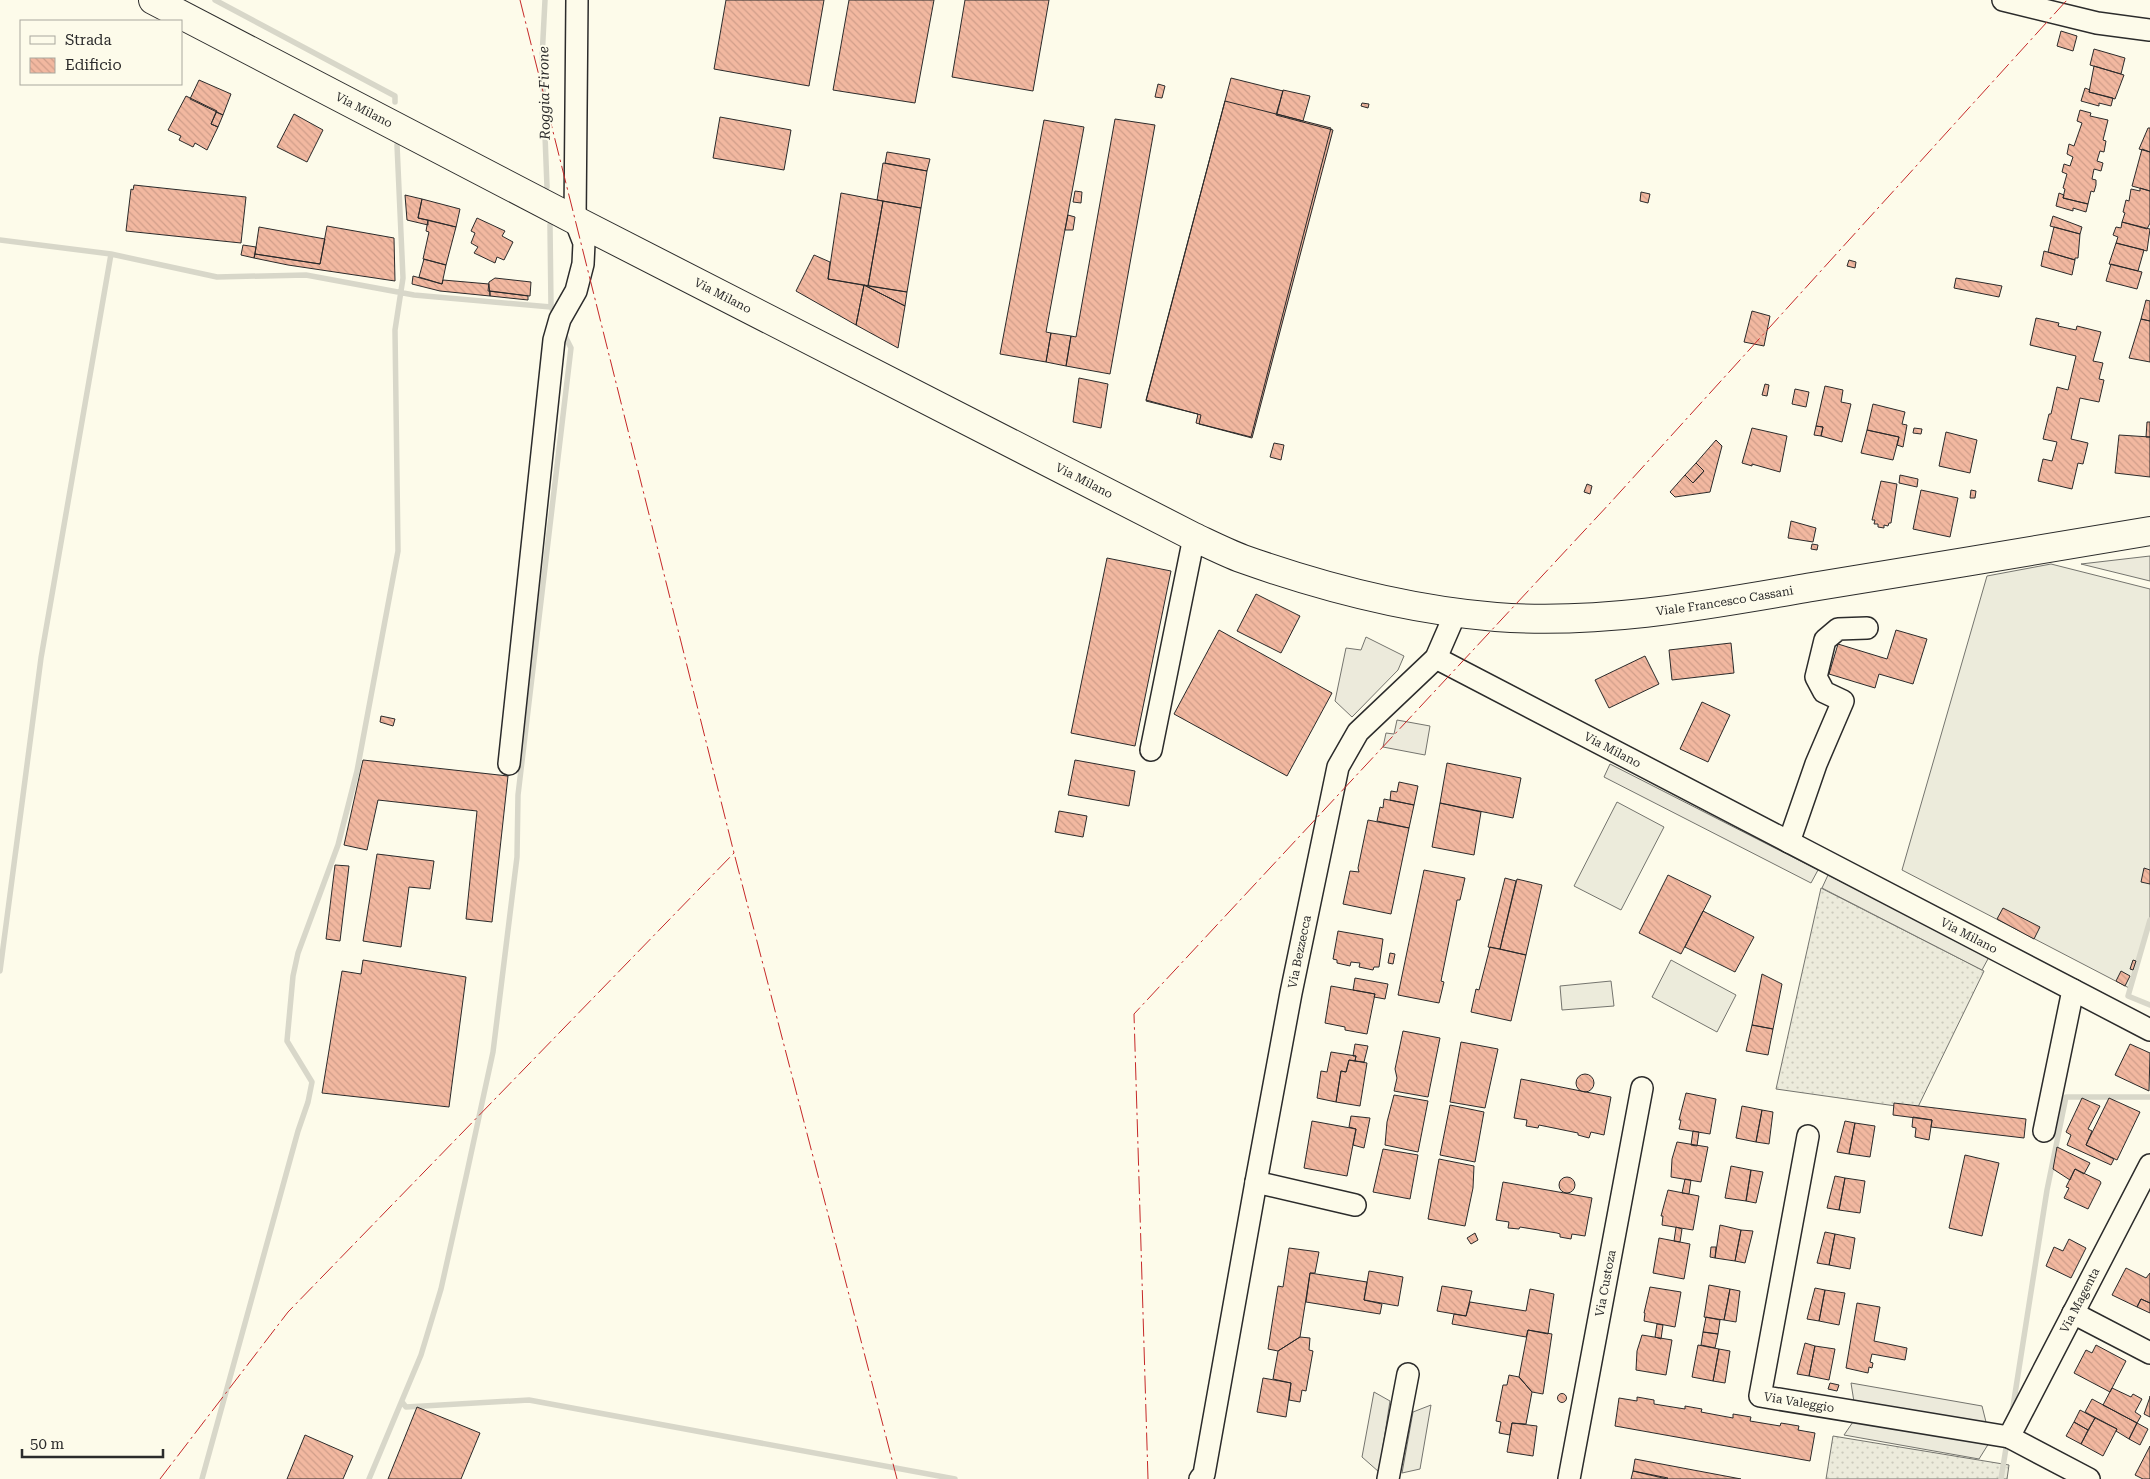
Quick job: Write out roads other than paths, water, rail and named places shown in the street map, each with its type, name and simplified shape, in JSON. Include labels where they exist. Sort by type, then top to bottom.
[{"type":"main road","name":"Via Milano","points":[[153,0],[575,220],[1194,537],[1242,559],[1300,577]]},
{"type":"main road","name":"Viale Francesco Cassani","points":[[1300,577],[1353,592],[1456,612],[1497,617],[1557,618],[1626,614],[1694,606],[2150,531]]},
{"type":"street","points":[[509,764],[554,340],[560,319],[576,291],[583,264],[584,243],[575,220],[577,0]]},
{"type":"street","points":[[2003,0],[2097,23],[2150,30]]},
{"type":"street","points":[[1151,750],[1194,537]]},
{"type":"street","points":[[1436,658],[1456,612]]},
{"type":"street","points":[[1789,842],[1816,764],[1843,701],[1824,692],[1816,677],[1825,640],[1838,629],[1867,628]]},
{"type":"street","name":"Via Milano","points":[[1436,658],[2150,1030]]},
{"type":"street","name":"Via Bezzecca","points":[[1200,1479],[1204,1474],[1291,993],[1338,767],[1358,732],[1436,658]]},
{"type":"street","points":[[2044,1131],[2073,990]]},
{"type":"street","name":"Via Custoza","points":[[1569,1479],[1642,1088]]},
{"type":"street","name":"Via Valeggio","points":[[1808,1136],[1760,1396],[2009,1437]]},
{"type":"street","name":"Via Magenta","points":[[2009,1437],[2150,1164]]},
{"type":"street","points":[[1256,1182],[1354,1205]]},
{"type":"street","points":[[2073,1313],[2150,1353]]},
{"type":"street","points":[[1388,1479],[1408,1374]]},
{"type":"street","points":[[2009,1437],[2089,1479]]},
{"type":"waterway","points":[[215,0],[395,96],[395,102]]},
{"type":"waterway","name":"Roggia Firone","points":[[545,0],[542,58],[547,187]]},
{"type":"waterway","points":[[202,1479],[298,1131],[308,1102],[312,1082],[287,1041],[293,976],[298,953],[338,845],[357,771],[398,551],[395,330],[403,278],[397,145]]},
{"type":"waterway","name":"Roggia Firone","points":[[550,225],[551,307],[556,317]]},
{"type":"waterway","points":[[0,240],[111,254],[217,277],[306,275],[414,295],[551,307]]},
{"type":"waterway","points":[[0,971],[41,658],[111,254]]},
{"type":"waterway","points":[[369,1479],[421,1355],[441,1289],[493,1052],[517,857],[518,795],[571,348],[563,332]]},
{"type":"waterway","points":[[2150,920],[2128,996],[2150,1005]]},
{"type":"waterway","points":[[2012,1413],[2047,1190],[2066,1097],[2150,1097]]},
{"type":"waterway","points":[[402,1402],[406,1407],[529,1400],[955,1479]]},
{"type":"waterway","points":[[2001,1479],[2007,1442]]}]
